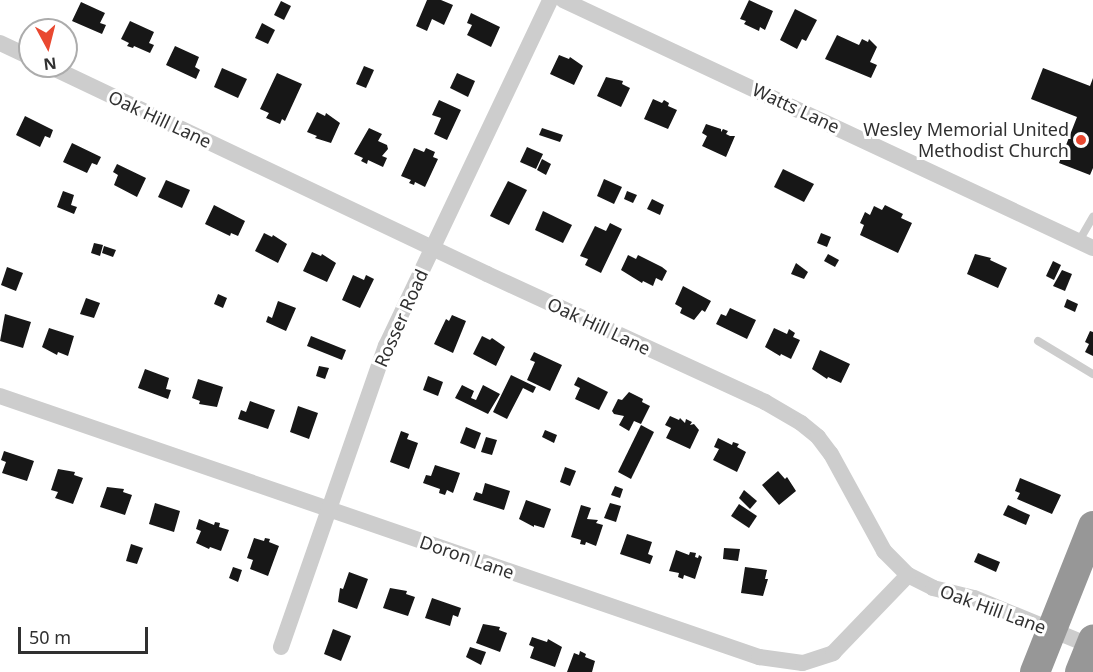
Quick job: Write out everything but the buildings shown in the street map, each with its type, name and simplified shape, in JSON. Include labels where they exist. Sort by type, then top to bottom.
[{"type":"highway","points":[[1035,672],[1093,526]]},
{"type":"street","name":"Rosser Road","points":[[281,647],[327,509],[386,346],[550,0]]},
{"type":"street","name":"Watts Lane","points":[[563,0],[1086,244]]},
{"type":"street","points":[[0,43],[18,51]]},
{"type":"street","name":"Oak Hill Lane","points":[[74,78],[765,402],[801,423],[819,437],[831,454],[884,551],[908,575],[933,588],[974,598],[1052,630],[1089,651]]},
{"type":"street","name":"Doron Lane","points":[[0,396],[759,657],[803,663],[833,653],[908,575]]},
{"type":"lane","points":[[1086,244],[1093,217]]},
{"type":"lane","points":[[1038,341],[1093,374]]},
{"type":"place","name":"Wesley Memorial United Methodist Church","points":[[1081,140]]}]
